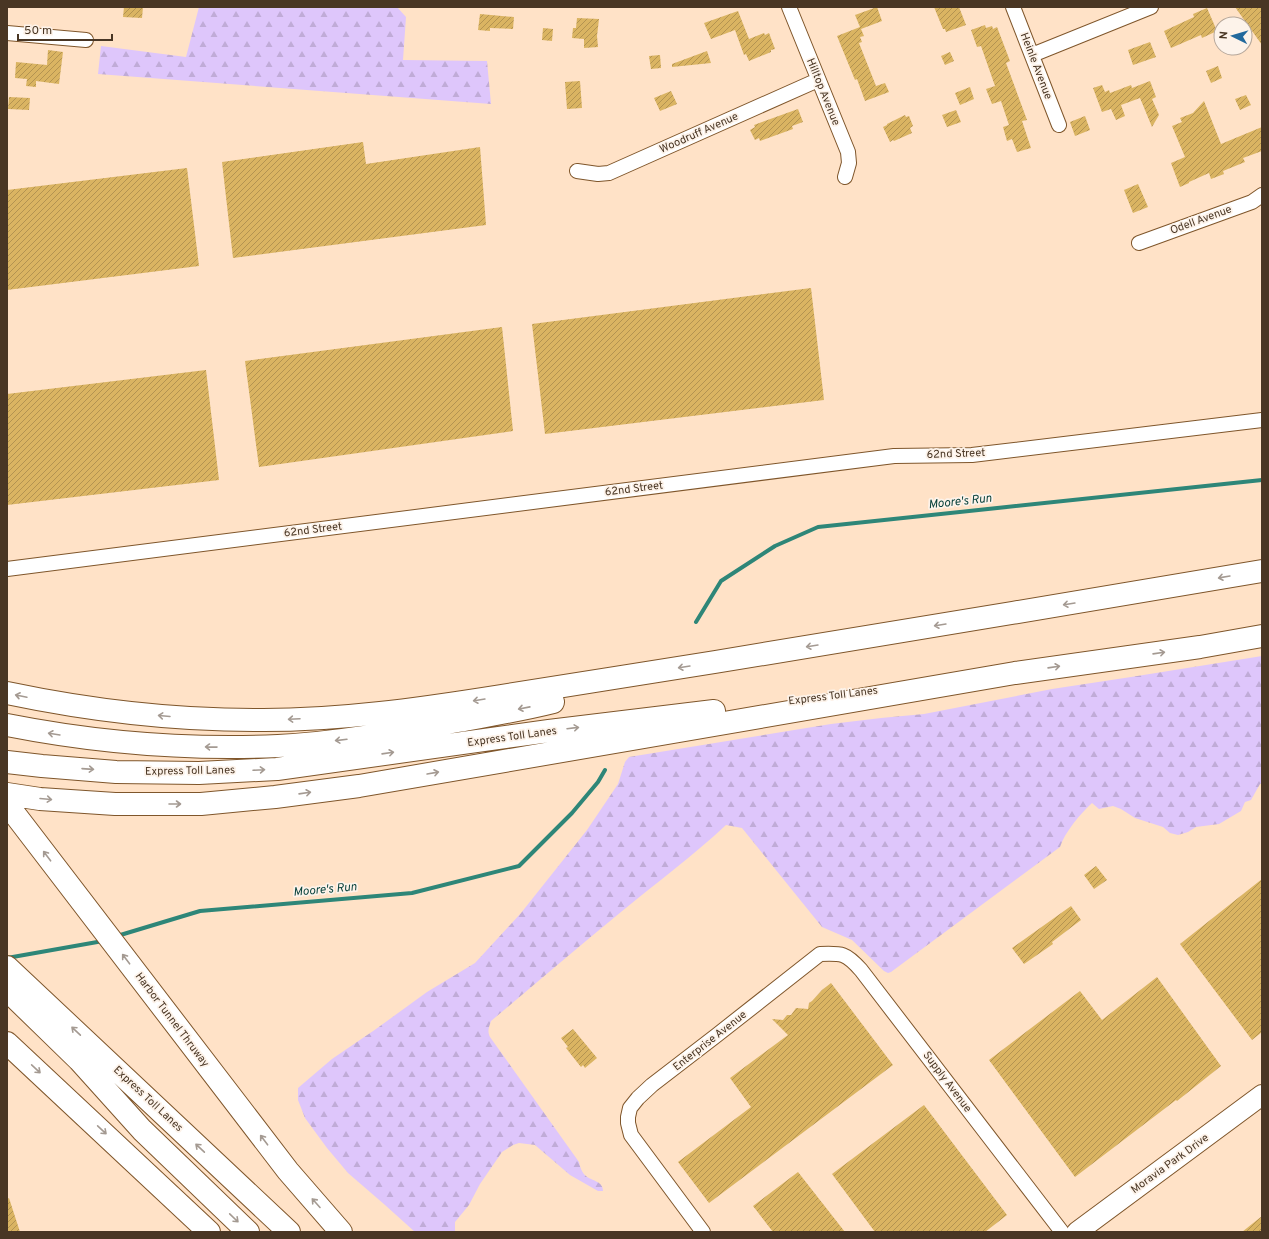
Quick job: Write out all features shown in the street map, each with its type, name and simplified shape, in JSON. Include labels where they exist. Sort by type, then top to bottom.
[{"type":"highway","points":[[7,693],[50,702],[124,713],[208,719],[277,720],[392,712],[642,674],[1071,604],[1262,570]]},
{"type":"highway","points":[[7,794],[40,799],[115,804],[202,804],[275,797],[359,786],[1015,673],[1200,647],[1262,636]]},
{"type":"highway","name":"Express Toll Lanes","points":[[7,762],[116,772],[199,773],[277,769],[549,731],[1015,673]]},
{"type":"highway","name":"Express Toll Lanes","points":[[7,725],[68,736],[154,745],[231,747],[303,744],[393,733],[539,705],[576,696],[642,674]]},
{"type":"highway","name":"Harbor Tunnel Thruway","points":[[7,804],[288,1171],[341,1232]]},
{"type":"highway","name":"Express Toll Lanes","points":[[7,967],[289,1232]]},
{"type":"highway","name":"Express Toll Lanes","points":[[7,990],[80,1060],[142,1130],[248,1232]]},
{"type":"highway","points":[[7,1043],[209,1232]]},
{"type":"highway","points":[[80,1060],[150,1121],[269,1232]]},
{"type":"main road","name":"Moravia Park Drive","points":[[1077,1232],[1262,1095]]},
{"type":"street","name":"Hilltop Avenue","points":[[789,7],[848,152],[849,163],[845,177]]},
{"type":"street","name":"Heinle Avenue","points":[[1013,7],[1059,125]]},
{"type":"street","points":[[1032,55],[1150,7]]},
{"type":"street","points":[[7,33],[86,40]]},
{"type":"street","name":"Woodruff Avenue","points":[[577,171],[598,174],[609,173],[818,80]]},
{"type":"street","name":"Odell Avenue","points":[[1139,243],[1252,202],[1262,195]]},
{"type":"street","name":"62nd Street","points":[[7,569],[894,456],[972,455],[1262,420]]},
{"type":"street","name":"Supply Avenue","points":[[820,954],[838,953],[851,959],[861,970],[1062,1232]]},
{"type":"street","name":"Enterprise Avenue","points":[[702,1232],[635,1142],[629,1129],[628,1117],[630,1108],[652,1085],[820,954]]},
{"type":"green space","points":[[199,7],[397,7],[406,17],[403,60],[487,61],[491,104],[98,74],[101,46],[186,57]]},
{"type":"green space","points":[[1262,656],[1262,783],[1251,800],[1245,802],[1241,811],[1219,824],[1196,827],[1188,832],[1178,835],[1170,833],[1163,827],[1135,818],[1113,806],[1099,809],[1092,803],[1065,835],[1060,847],[888,973],[884,971],[852,940],[822,927],[742,828],[726,825],[701,848],[491,1021],[488,1031],[490,1037],[579,1162],[583,1173],[588,1178],[599,1183],[603,1188],[603,1191],[598,1191],[570,1175],[535,1145],[519,1143],[502,1152],[480,1184],[469,1205],[455,1222],[455,1232],[415,1232],[348,1173],[305,1118],[298,1100],[298,1088],[332,1059],[427,992],[475,963],[521,913],[587,830],[618,784],[625,762],[629,757],[831,724],[924,714],[1052,689]]},
{"type":"building","points":[[124,7],[143,7],[142,18],[123,17]]},
{"type":"building","points":[[877,7],[882,21],[861,29],[864,36],[860,37],[862,42],[859,43],[876,86],[885,83],[889,92],[865,101],[857,79],[855,80],[837,36],[860,27],[855,15]]},
{"type":"building","points":[[934,7],[959,7],[966,25],[946,32],[945,29],[943,29]]},
{"type":"building","points":[[1235,7],[1262,7],[1262,45],[1253,32],[1253,16],[1241,16]]},
{"type":"building","points":[[1207,8],[1213,22],[1213,33],[1202,38],[1201,35],[1171,48],[1164,31],[1194,17],[1193,14]]},
{"type":"building","points":[[738,11],[749,39],[764,33],[765,35],[769,33],[775,49],[749,61],[746,54],[744,55],[735,30],[711,39],[704,23]]},
{"type":"building","points":[[480,14],[514,17],[513,29],[490,28],[490,31],[478,30]]},
{"type":"building","points":[[577,18],[599,19],[597,36],[598,47],[584,48],[584,39],[572,38],[573,28],[576,28]]},
{"type":"building","points":[[985,25],[986,28],[992,26],[993,29],[997,27],[1010,61],[1006,63],[1027,120],[1022,121],[1031,148],[1017,152],[1012,139],[1007,141],[1003,127],[1009,125],[1001,101],[992,104],[986,89],[995,86],[981,46],[977,47],[971,30]]},
{"type":"building","points":[[543,28],[553,29],[552,41],[542,40]]},
{"type":"building","points":[[1150,42],[1156,57],[1133,65],[1128,50]]},
{"type":"building","points":[[48,50],[63,52],[59,84],[36,81],[36,87],[26,86],[27,79],[15,78],[16,62],[47,65]]},
{"type":"building","points":[[707,51],[711,63],[672,67],[672,64]]},
{"type":"building","points":[[950,52],[954,61],[945,65],[941,56]]},
{"type":"building","points":[[660,55],[661,68],[651,69],[649,56]]},
{"type":"building","points":[[1218,66],[1222,78],[1211,83],[1206,71]]},
{"type":"building","points":[[580,81],[582,108],[567,109],[565,82]]},
{"type":"building","points":[[1150,81],[1156,97],[1152,99],[1159,115],[1152,127],[1140,98],[1121,105],[1125,116],[1116,120],[1111,109],[1102,112],[1093,88],[1102,85],[1105,92],[1109,90],[1110,93],[1131,85],[1132,88]]},
{"type":"building","points":[[970,87],[974,99],[960,105],[955,93]]},
{"type":"building","points":[[671,91],[677,104],[660,111],[654,98]]},
{"type":"building","points":[[1246,95],[1251,105],[1240,110],[1235,99]]},
{"type":"building","points":[[9,97],[30,98],[29,110],[8,109]]},
{"type":"building","points":[[1204,101],[1221,144],[1262,127],[1262,151],[1243,158],[1245,162],[1223,171],[1224,174],[1211,179],[1209,173],[1180,187],[1171,163],[1185,157],[1172,126],[1182,122],[1180,118],[1193,113]]},
{"type":"building","points":[[798,109],[803,122],[792,126],[793,129],[760,141],[759,138],[755,140],[750,130],[755,127],[754,125]]},
{"type":"building","points":[[956,110],[961,122],[947,127],[942,115]]},
{"type":"building","points":[[905,115],[906,117],[909,116],[913,126],[910,128],[912,133],[890,142],[883,127]]},
{"type":"building","points":[[1085,116],[1090,130],[1075,136],[1070,122]]},
{"type":"building","points":[[363,142],[366,164],[480,147],[486,225],[233,258],[222,162]]},
{"type":"building","points":[[187,168],[199,266],[7,290],[7,190]]},
{"type":"building","points":[[1138,184],[1148,207],[1133,213],[1124,190]]},
{"type":"building","points":[[811,288],[824,400],[545,434],[532,324]]},
{"type":"building","points":[[502,327],[513,431],[259,467],[245,361]]},
{"type":"building","points":[[206,370],[219,480],[7,505],[7,394]]},
{"type":"building","points":[[1096,866],[1107,880],[1094,889],[1084,875]]},
{"type":"building","points":[[1262,879],[1262,1032],[1252,1040],[1180,944]]},
{"type":"building","points":[[1071,906],[1081,920],[1052,942],[1053,944],[1024,964],[1012,948]]},
{"type":"building","points":[[1157,977],[1221,1066],[1177,1101],[1176,1100],[1075,1177],[989,1060],[1080,991],[1102,1020]]},
{"type":"building","points":[[831,983],[893,1065],[709,1203],[678,1162],[751,1107],[730,1078],[788,1035],[772,1019],[783,1020],[787,1015],[791,1015],[796,1008],[808,1009],[809,1003]]},
{"type":"building","points":[[573,1029],[597,1058],[585,1068],[583,1065],[581,1067],[573,1057],[561,1038]]},
{"type":"building","points":[[924,1105],[1007,1215],[985,1232],[875,1232],[832,1174]]},
{"type":"building","points":[[798,1172],[845,1232],[773,1232],[753,1206]]},
{"type":"building","points":[[9,1198],[20,1232],[7,1232],[7,1199]]},
{"type":"building","points":[[1262,1216],[1262,1232],[1242,1232]]},
{"type":"waterway","name":"Moore's Run","points":[[696,622],[721,581],[775,546],[818,527],[1262,480]]},
{"type":"waterway","name":"Moore's Run","points":[[117,936],[200,911],[412,893],[519,866],[572,813],[598,782],[605,770]]},
{"type":"waterway","name":"Moore's Run","points":[[7,958],[103,941]]}]
